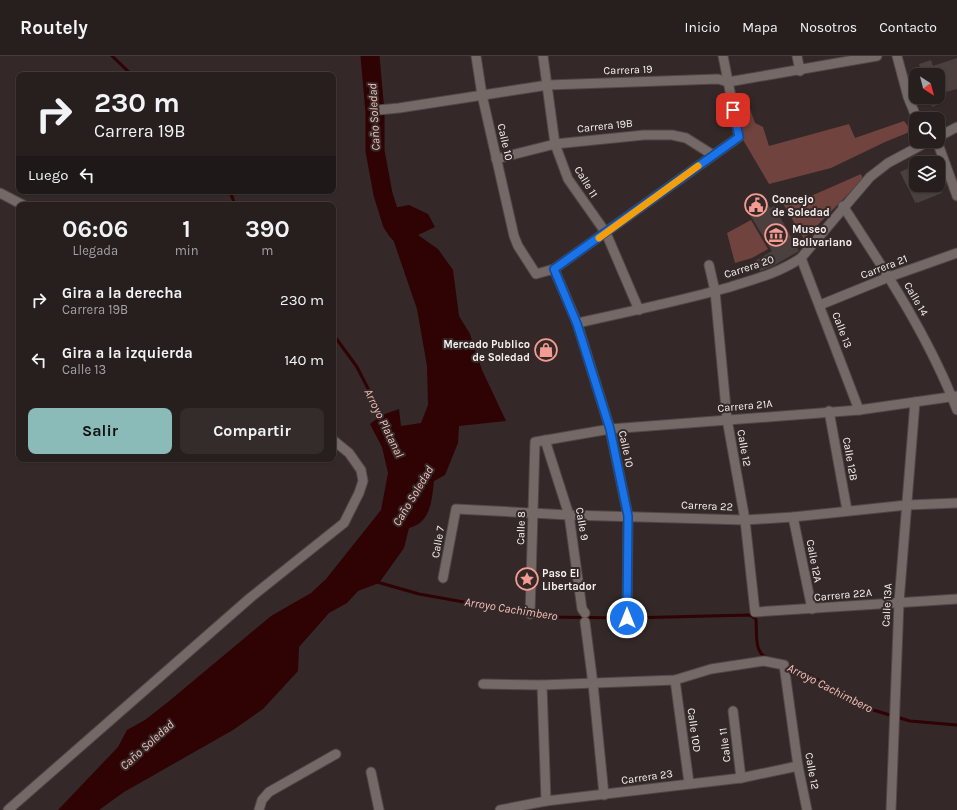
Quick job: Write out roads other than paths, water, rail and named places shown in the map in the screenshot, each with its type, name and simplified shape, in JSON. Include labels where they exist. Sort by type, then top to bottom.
[{"type":"street","name":"Calle 10","points":[[476,56],[482,95],[514,236],[518,246],[536,274],[554,269],[577,324],[610,429],[628,516],[627,618]]},
{"type":"street","name":"Calle 11","points":[[543,56],[555,144],[568,179],[606,233],[639,310]]},
{"type":"street","points":[[554,269],[739,137],[723,56]]},
{"type":"street","points":[[796,56],[800,70]]},
{"type":"street","name":"Carrera 19","points":[[378,110],[548,85],[718,80],[728,82],[877,56]]},
{"type":"street","points":[[897,56],[908,97],[914,112]]},
{"type":"street","points":[[945,134],[957,128]]},
{"type":"street","name":"Carrera 19B","points":[[496,159],[555,144],[644,134],[672,135],[686,138],[713,155]]},
{"type":"street","name":"Carrera 20","points":[[577,324],[715,291],[773,274],[801,258],[843,206],[876,172],[888,163],[917,148]]},
{"type":"street","points":[[940,148],[957,196]]},
{"type":"street","points":[[0,193],[17,202]]},
{"type":"street","name":"Calle 14","points":[[843,206],[889,277],[925,338],[954,397],[957,410]]},
{"type":"street","name":"Carrera 21","points":[[820,305],[889,277],[957,253]]},
{"type":"street","name":"Calle 13","points":[[801,258],[859,410]]},
{"type":"street","name":"Calle 12","points":[[709,265],[715,291],[727,419],[744,520],[755,612]]},
{"type":"street","name":"Carrera 21A","points":[[535,442],[610,429],[829,411],[859,410],[954,397]]},
{"type":"street","name":"Calle 13A","points":[[891,810],[899,602],[915,402]]},
{"type":"street","name":"Calle 12B","points":[[829,411],[847,510]]},
{"type":"street","name":"Calle 9","points":[[546,440],[570,515],[582,609],[585,617],[594,684],[604,795]]},
{"type":"street","points":[[8,810],[250,598],[344,523],[359,493],[362,481],[361,470],[349,453],[336,442]]},
{"type":"street","name":"Calle 8","points":[[530,614],[535,442]]},
{"type":"street","name":"Carrera 22","points":[[456,509],[570,515],[744,520],[793,517],[847,510],[907,505],[957,503]]},
{"type":"street","name":"Calle 7","points":[[443,578],[456,509]]},
{"type":"street","name":"Calle 12A","points":[[793,517],[812,609]]},
{"type":"street","name":"Carrera 22A","points":[[755,612],[957,599]]},
{"type":"street","name":"Calle 12","points":[[675,680],[711,669],[764,661],[784,665],[798,766],[807,810]]},
{"type":"street","points":[[482,684],[594,684],[675,680]]},
{"type":"street","name":"Calle 10D","points":[[675,680],[689,783]]},
{"type":"street","points":[[542,685],[546,801]]},
{"type":"street","name":"Calle 11","points":[[733,710],[741,778]]},
{"type":"street","points":[[259,810],[262,800],[269,792],[336,754]]},
{"type":"street","name":"Carrera 23","points":[[500,810],[546,801],[741,778],[798,766]]},
{"type":"street","points":[[371,772],[379,810]]},
{"type":"water","points":[[409,205],[428,214],[435,227],[418,235],[438,249],[453,270],[459,316],[470,334],[482,370],[506,421],[459,426],[458,443],[445,475],[434,481],[431,502],[426,516],[422,521],[409,528],[404,548],[379,583],[358,591],[347,603],[329,613],[299,647],[298,671],[263,709],[233,730],[124,792],[99,810],[58,810],[118,747],[127,730],[145,720],[168,702],[271,616],[311,593],[326,579],[381,510],[388,473],[382,447],[370,424],[382,415],[399,409],[401,426],[421,423],[428,405],[427,366],[417,309],[382,207],[388,209]]},
{"type":"waterway","name":"Arroyo Platanal","points":[[112,56],[129,72]]},
{"type":"waterway","name":"Caño Soledad","points":[[370,56],[375,112],[375,151],[383,194],[392,223],[398,232]]},
{"type":"waterway","name":"Arroyo Platanal","points":[[231,194],[234,202]]},
{"type":"waterway","name":"Arroyo Platanal","points":[[336,338],[357,367],[383,418]]},
{"type":"waterway","name":"Arroyo Cachimbero","points":[[377,582],[419,594],[548,617],[627,618],[750,615],[756,619],[758,646],[762,655],[766,657]]},
{"type":"waterway","name":"Arroyo Cachimbero","points":[[785,664],[810,675],[863,707],[910,721],[957,725]]},
{"type":"place","name":"Concejo de Soledad","points":[[756,205]]},
{"type":"place","name":"Museo Bolivariano","points":[[776,235]]},
{"type":"place","name":"Mercado Publico de Soledad","points":[[546,350]]},
{"type":"place","name":"Paso El Libertador","points":[[527,579]]}]
